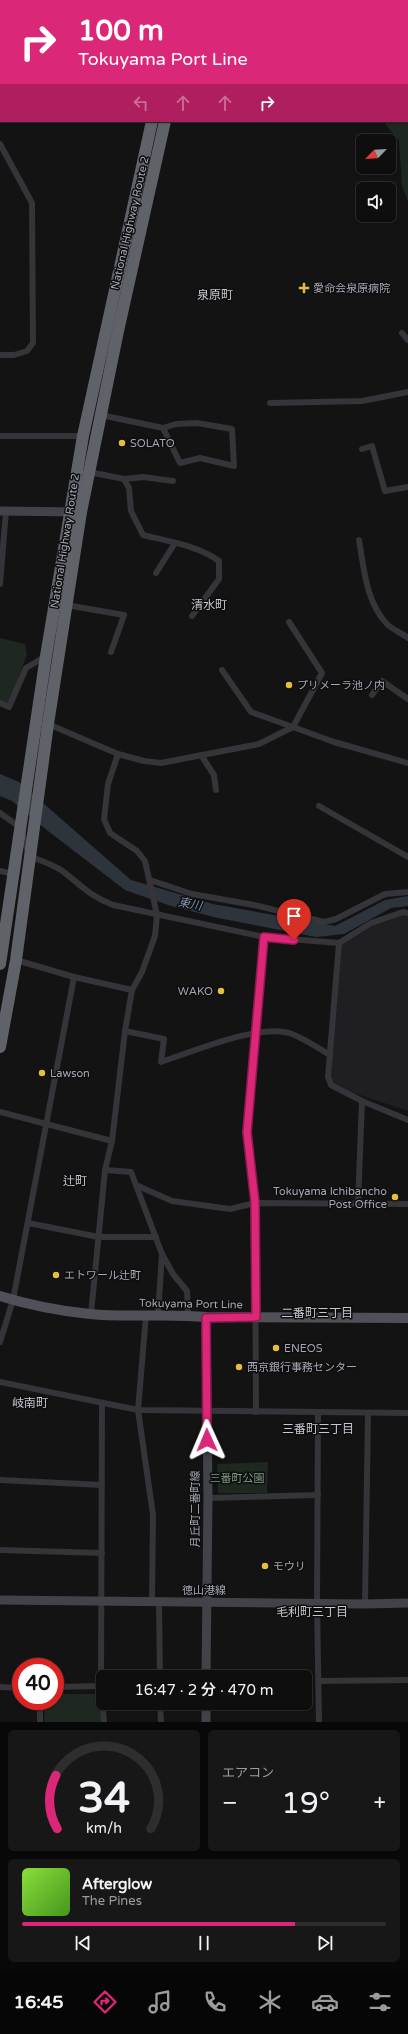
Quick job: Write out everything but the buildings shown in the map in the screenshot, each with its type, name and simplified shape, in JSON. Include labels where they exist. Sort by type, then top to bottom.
[{"type":"highway","name":"National Highway Route 2","points":[[0,964],[3,921],[14,874],[21,828],[48,724],[66,605],[83,436],[152,122]]},
{"type":"highway","name":"National Highway Route 2","points":[[29,856],[33,835],[36,770],[46,656],[76,512],[89,472],[165,122]]},
{"type":"highway","points":[[0,1047],[16,960],[29,856]]},
{"type":"main road","name":"Tokuyama Port Line","points":[[0,1296],[63,1311],[91,1314],[188,1316],[206,1318],[408,1318]]},
{"type":"street","points":[[0,144],[32,203],[32,281],[34,314],[33,343],[27,351],[14,355],[0,355]]},
{"type":"street","points":[[402,333],[408,340]]},
{"type":"street","points":[[270,403],[362,401],[408,392]]},
{"type":"street","points":[[101,415],[163,428],[176,424],[197,424],[232,428],[234,466],[200,458],[180,463],[163,428]]},
{"type":"street","points":[[0,436],[83,436]]},
{"type":"street","points":[[362,449],[372,446],[385,491],[408,486]]},
{"type":"street","points":[[89,472],[124,479],[142,477],[173,481]]},
{"type":"street","points":[[124,479],[129,488],[131,512],[143,535],[175,543],[211,555],[218,561],[219,579],[192,616]]},
{"type":"street","points":[[0,584],[3,511],[76,512]]},
{"type":"street","points":[[359,540],[368,589],[373,603],[388,624],[408,638]]},
{"type":"street","points":[[156,573],[175,543]]},
{"type":"street","points":[[66,605],[124,615],[111,652]]},
{"type":"street","points":[[48,724],[118,754],[144,761],[161,763],[201,754],[259,744],[293,727],[322,673],[288,622]]},
{"type":"street","points":[[0,703],[9,708],[26,668],[46,656]]},
{"type":"street","points":[[222,670],[251,712],[334,742],[408,763]]},
{"type":"street","points":[[372,694],[382,681],[408,700]]},
{"type":"street","points":[[91,1314],[106,1170],[112,1142],[125,1031],[132,990],[142,972],[155,936],[156,915],[145,861],[137,850],[110,833],[104,819],[108,784],[118,754]]},
{"type":"street","points":[[201,754],[214,775],[216,790]]},
{"type":"street","points":[[319,806],[408,857]]},
{"type":"street","points":[[0,814],[21,828],[29,856],[60,870],[81,888],[101,900],[113,905],[264,937],[339,943],[371,923],[404,912],[408,913]]},
{"type":"street","points":[[0,871],[14,874]]},
{"type":"street","points":[[150,880],[192,894],[254,905],[324,922],[336,919],[385,894],[408,892]]},
{"type":"street","points":[[256,1412],[255,1202],[247,1132],[264,937]]},
{"type":"street","points":[[339,943],[328,1078],[331,1085],[362,1101],[408,1120]]},
{"type":"street","points":[[16,960],[74,977],[132,990]]},
{"type":"street","points":[[0,1342],[13,1300],[74,977]]},
{"type":"street","points":[[125,1031],[164,1039],[161,1062],[256,1032],[275,1031],[291,1033],[330,1055]]},
{"type":"street","points":[[358,1204],[362,1101]]},
{"type":"street","points":[[0,1112],[112,1142]]},
{"type":"street","points":[[106,1170],[131,1172],[162,1254],[173,1274],[187,1291],[188,1316]]},
{"type":"street","points":[[136,1185],[172,1201],[230,1209],[255,1202],[408,1204]]},
{"type":"street","points":[[28,1223],[98,1237],[156,1237]]},
{"type":"street","points":[[158,1316],[162,1254]]},
{"type":"street","points":[[146,1316],[138,1410],[153,1515],[155,1602],[160,1670]]},
{"type":"street","name":"月丘町二番町線","points":[[206,1318],[208,1498],[206,1670]]},
{"type":"street","points":[[0,1382],[138,1410],[408,1413]]},
{"type":"street","points":[[101,1670],[102,1403]]},
{"type":"street","points":[[318,1413],[317,1603],[320,1722]]},
{"type":"street","points":[[365,1604],[368,1413]]},
{"type":"street","points":[[0,1480],[102,1486]]},
{"type":"street","points":[[208,1498],[318,1495]]},
{"type":"street","points":[[0,1550],[102,1553]]},
{"type":"street","name":"徳山港線","points":[[0,1600],[365,1604],[408,1603]]},
{"type":"street","points":[[319,1681],[408,1680]]},
{"type":"street","points":[[64,1687],[96,1686]]},
{"type":"street","points":[[0,1687],[12,1688]]},
{"type":"street","points":[[40,1710],[40,1722]]},
{"type":"street","points":[[103,1710],[104,1722]]},
{"type":"street","points":[[160,1710],[161,1722]]},
{"type":"street","points":[[206,1710],[206,1722]]},
{"type":"shaded area","points":[[408,913],[408,1111],[330,1085],[339,943],[371,923]]},
{"type":"green space","points":[[384,122],[408,122],[408,202],[402,186],[399,141],[396,137],[396,134],[393,134]]},
{"type":"green space","points":[[0,638],[25,644],[27,654],[9,705],[0,701]]},
{"type":"green space","name":"三番町公園","points":[[268,1462],[267,1493],[218,1493],[217,1464]]},
{"type":"green space","points":[[64,1694],[94,1694],[96,1695],[96,1710],[101,1710],[101,1722],[44,1722],[45,1710],[64,1710]]},
{"type":"water","name":"東川","points":[[0,774],[19,782],[131,880],[213,904],[335,926],[385,900],[408,896],[408,906],[391,908],[344,934],[316,937],[218,918],[171,906],[125,890],[48,831],[12,801],[0,796]]},
{"type":"place","name":"愛命会泉原病院","points":[[304,288]]},
{"type":"place","name":"SOLATO","points":[[122,443]]},
{"type":"place","name":"プリメーラ池ノ内","points":[[289,685]]},
{"type":"place","name":"WAKO","points":[[221,991]]},
{"type":"place","name":"Lawson","points":[[42,1073]]},
{"type":"place","name":"Tokuyama Ichibancho Post Office","points":[[395,1197]]},
{"type":"place","name":"エトワール辻町","points":[[56,1275]]},
{"type":"place","name":"ENEOS","points":[[276,1348]]},
{"type":"place","name":"西京銀行事務センター","points":[[239,1367]]},
{"type":"place","name":"モウリ","points":[[265,1566]]},
{"type":"district","name":"泉原町","points":[[215,295]]},
{"type":"district","name":"清水町","points":[[209,605]]},
{"type":"district","name":"辻町","points":[[75,1181]]},
{"type":"district","name":"二番町三丁目","points":[[317,1313]]},
{"type":"district","name":"岐南町","points":[[30,1403]]},
{"type":"district","name":"三番町三丁目","points":[[318,1429]]},
{"type":"district","name":"毛利町三丁目","points":[[312,1612]]},
{"type":"route","points":[[207,1440],[206,1318],[256,1317],[255,1202],[247,1132],[264,937],[294,940]]}]
